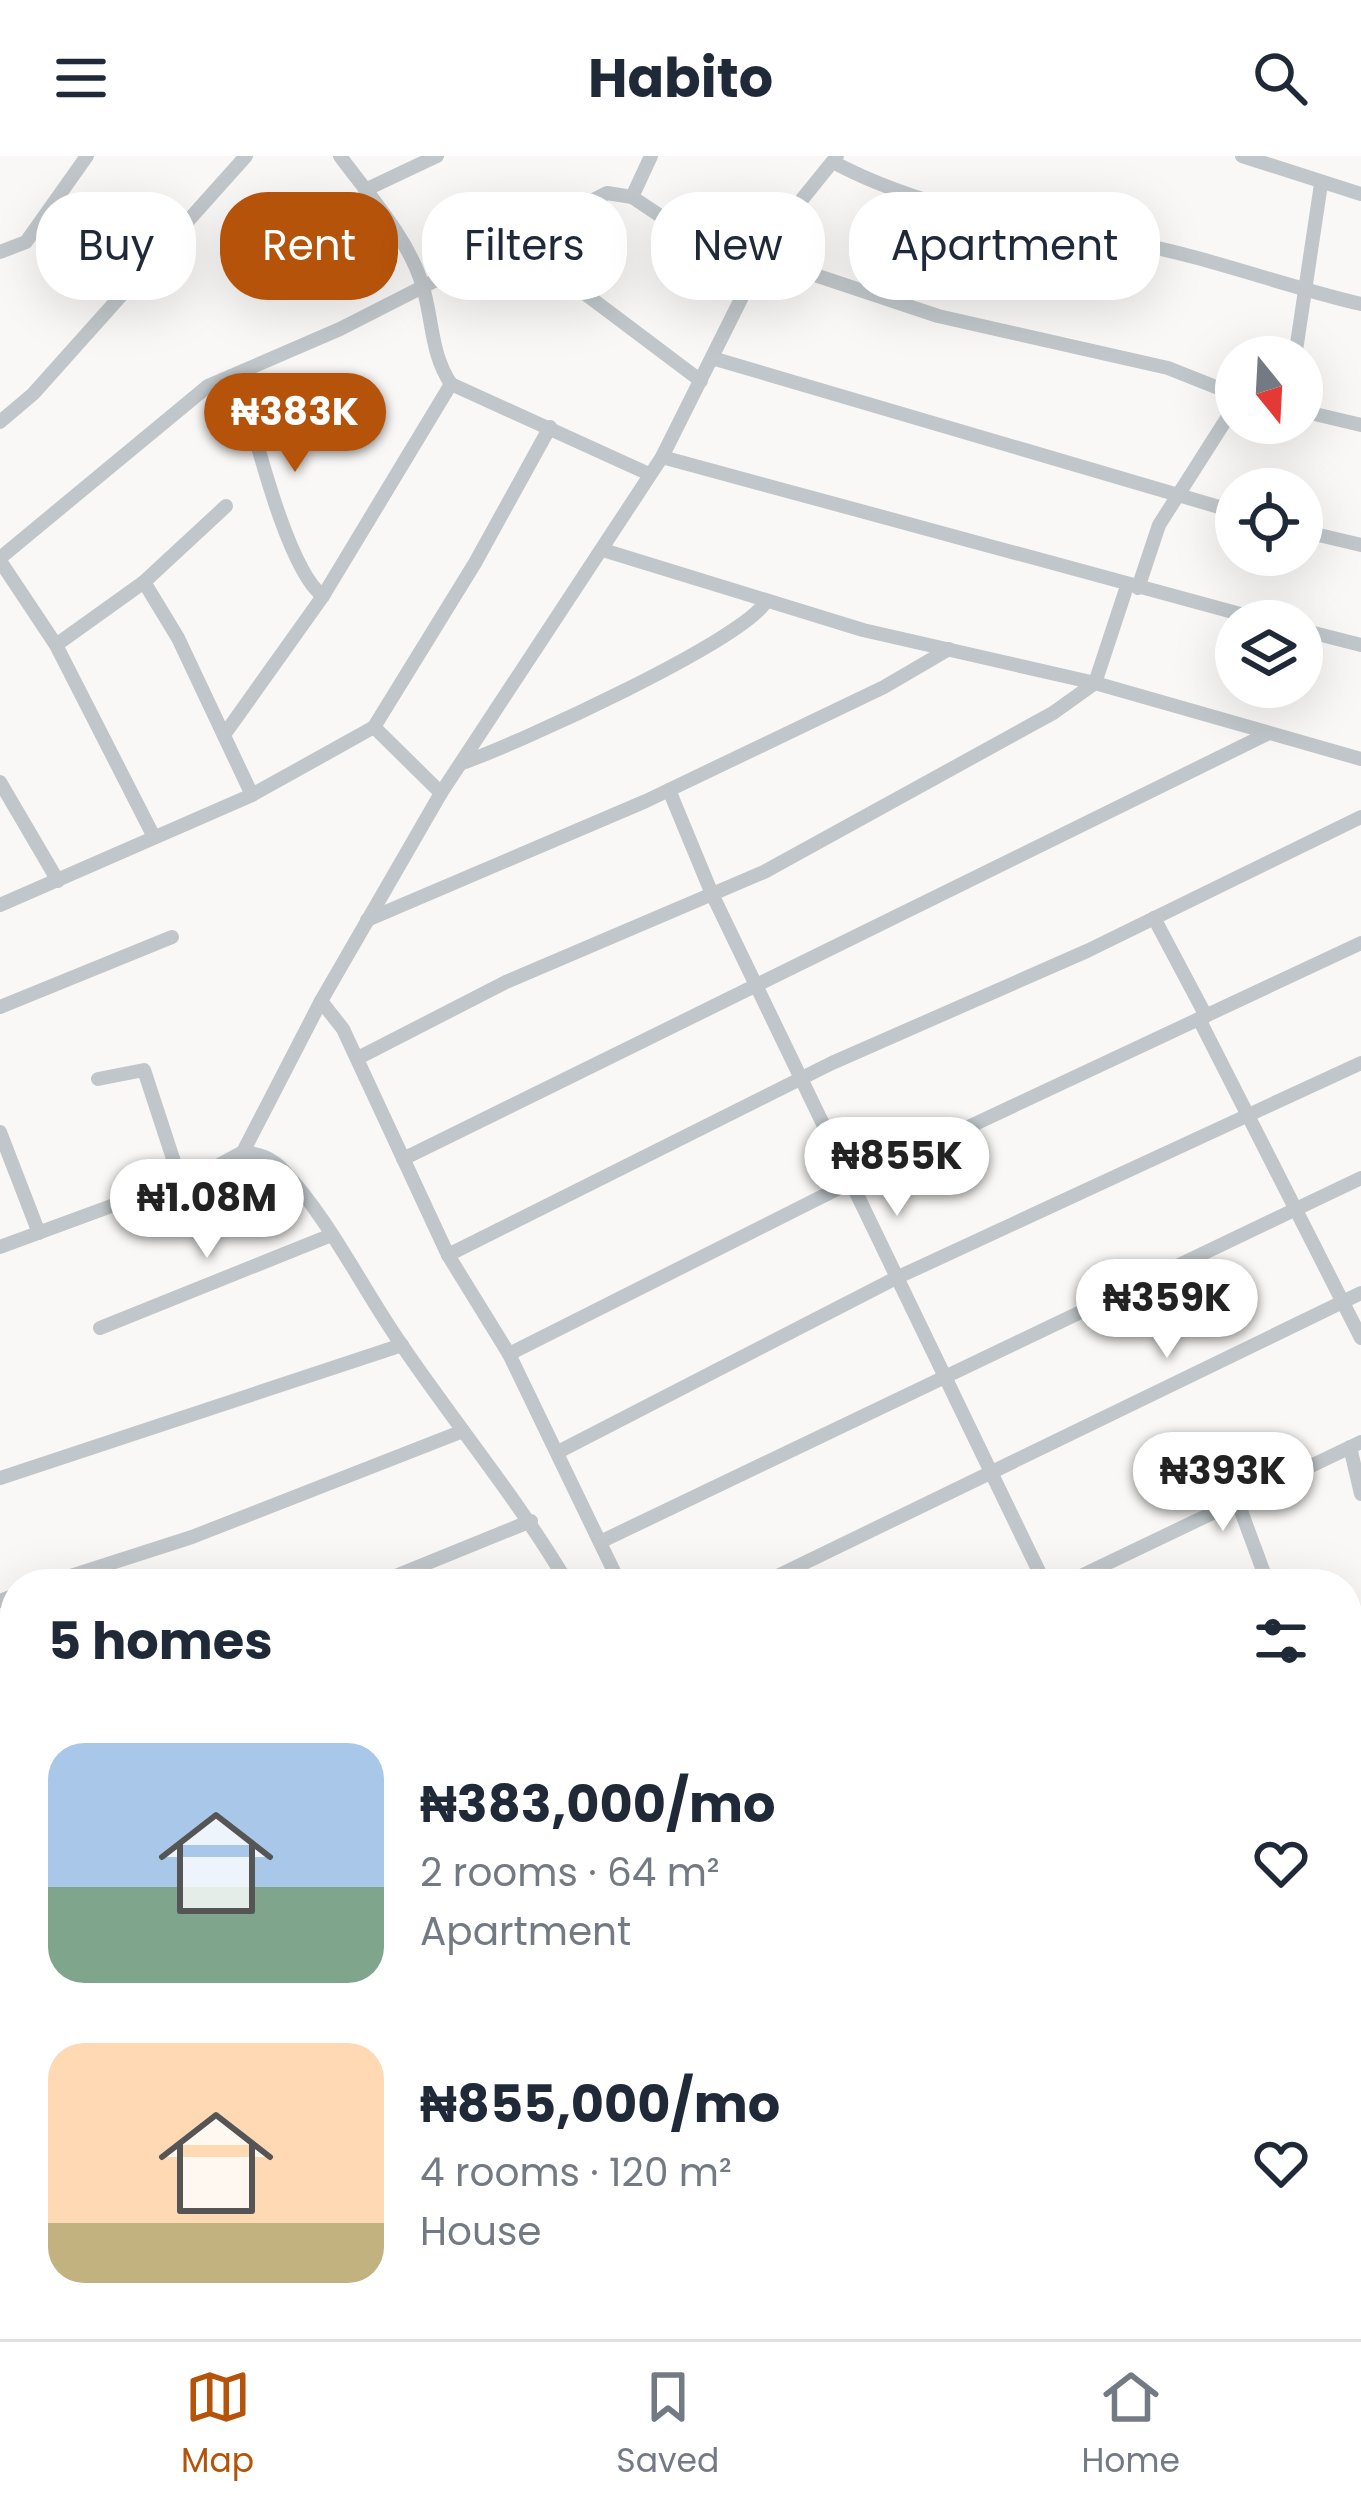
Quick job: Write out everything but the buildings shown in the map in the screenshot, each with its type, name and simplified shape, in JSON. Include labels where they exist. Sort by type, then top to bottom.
[{"type":"street","points":[[0,252],[26,242],[87,156]]},
{"type":"street","points":[[0,422],[33,394],[246,156]]},
{"type":"street","points":[[340,156],[422,283]]},
{"type":"street","points":[[365,190],[437,156]]},
{"type":"street","points":[[632,197],[651,156]]},
{"type":"street","points":[[1242,156],[1361,194]]},
{"type":"street","points":[[811,192],[835,159],[865,178],[980,216],[1130,243],[1361,304]]},
{"type":"street","points":[[1299,336],[1321,184]]},
{"type":"street","points":[[627,196],[651,210]]},
{"type":"street","points":[[825,278],[938,316],[1168,368],[1215,387]]},
{"type":"street","points":[[154,837],[56,645],[0,560],[196,393],[422,285]]},
{"type":"street","points":[[426,300],[437,360],[451,384],[649,474]]},
{"type":"street","points":[[593,300],[701,381]]},
{"type":"street","points":[[243,1152],[366,920],[442,794],[662,457],[741,300]]},
{"type":"street","points":[[712,358],[1215,506]]},
{"type":"street","points":[[238,376],[287,541],[306,581],[323,596]]},
{"type":"street","points":[[224,735],[323,596],[451,384]]},
{"type":"street","points":[[1323,415],[1361,425]]},
{"type":"street","points":[[0,905],[252,795],[374,728],[475,563],[550,427]]},
{"type":"street","points":[[358,1058],[506,982],[712,894],[888,807],[1095,683],[1159,525],[1215,436]]},
{"type":"street","points":[[662,457],[1215,608]]},
{"type":"street","points":[[56,645],[143,582],[226,506]]},
{"type":"street","points":[[1323,536],[1361,545]]},
{"type":"street","points":[[602,550],[766,601],[1095,683],[1361,759]]},
{"type":"street","points":[[143,582],[178,638],[252,795]]},
{"type":"street","points":[[462,763],[520,742],[707,648],[744,627],[766,601]]},
{"type":"street","points":[[1323,636],[1361,646]]},
{"type":"street","points":[[366,920],[669,790],[884,687],[949,649]]},
{"type":"street","points":[[374,728],[442,794]]},
{"type":"street","points":[[403,1159],[482,1116],[758,987],[1267,734]]},
{"type":"street","points":[[0,782],[58,881]]},
{"type":"street","points":[[669,790],[712,894],[804,1077],[896,1278],[948,1373],[1039,1569]]},
{"type":"street","points":[[448,1255],[804,1077],[1154,918],[1361,817]]},
{"type":"street","points":[[1154,918],[1361,1338]]},
{"type":"street","points":[[0,1007],[172,937]]},
{"type":"street","points":[[509,1354],[853,1181],[1361,943]]},
{"type":"street","points":[[321,1001],[358,1058],[448,1255],[509,1354],[613,1569]]},
{"type":"street","points":[[558,1452],[896,1278],[1361,1064]]},
{"type":"street","points":[[98,1079],[144,1070],[181,1180]]},
{"type":"street","points":[[0,1132],[39,1233]]},
{"type":"street","points":[[0,1247],[243,1152],[264,1155],[281,1168],[401,1346],[531,1521],[559,1569]]},
{"type":"street","points":[[600,1542],[1361,1178]]},
{"type":"street","points":[[100,1328],[329,1236]]},
{"type":"street","points":[[793,1569],[1361,1293]]},
{"type":"street","points":[[0,1478],[401,1346]]},
{"type":"street","points":[[93,1569],[192,1537],[463,1431]]},
{"type":"street","points":[[1095,1569],[1355,1444],[1361,1494]]},
{"type":"street","points":[[1237,1500],[1262,1569]]},
{"type":"street","points":[[413,1569],[531,1521]]}]
